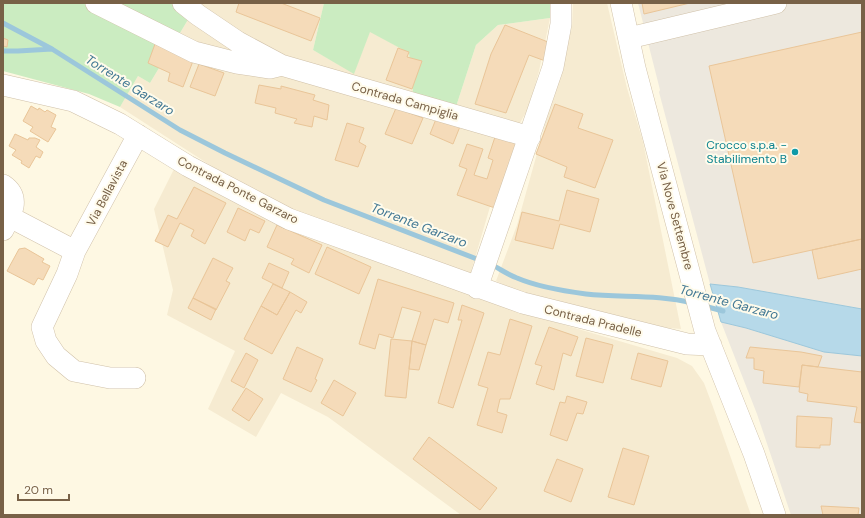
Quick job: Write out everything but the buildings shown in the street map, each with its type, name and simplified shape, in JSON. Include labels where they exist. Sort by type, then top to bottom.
[{"type":"street","name":"Contrada Campiglia","points":[[96,3],[194,52],[236,63],[270,68],[280,65]]},
{"type":"street","name":"Contrada Campiglia","points":[[183,3],[238,42],[280,65],[530,137]]},
{"type":"street","points":[[477,288],[553,67],[561,24],[561,3]]},
{"type":"street","name":"Via Nove Settembre","points":[[621,3],[635,68],[708,338],[754,454],[775,515]]},
{"type":"street","points":[[629,38],[776,3]]},
{"type":"street","name":"Contrada Ponte Garzaro","points":[[3,85],[73,101],[120,124],[188,166],[289,219],[477,288]]},
{"type":"street","name":"Via Bellavista","points":[[135,378],[110,378],[74,371],[56,356],[46,341],[42,326],[67,274],[75,252],[138,135]]},
{"type":"street","points":[[3,185],[10,189],[14,200],[7,224],[75,252]]},
{"type":"street","name":"Contrada Pradelle","points":[[477,288],[523,303],[687,344],[708,338]]},
{"type":"shaded area","points":[[198,3],[324,3],[313,50],[354,73],[370,31],[409,53],[414,103],[452,119],[476,45],[498,25],[550,18],[539,71],[529,107],[509,142],[470,275],[284,207],[230,178],[120,107],[138,76],[150,83]]},
{"type":"shaded area","points":[[573,3],[607,3],[627,88],[643,142],[681,329],[645,326],[527,296],[496,281],[517,225],[559,75],[572,27]]},
{"type":"shaded area","points":[[638,3],[862,3],[862,309],[738,287],[710,284],[659,92],[660,90]]},
{"type":"shaded area","points":[[174,169],[517,311],[677,358],[692,366],[704,383],[751,515],[461,515],[328,417],[281,393],[256,437],[208,409],[235,351],[167,315],[173,290],[154,209]]},
{"type":"shaded area","points":[[721,322],[746,328],[824,352],[862,356],[862,515],[791,515],[757,414]]},
{"type":"green space","points":[[3,3],[198,3],[150,83],[138,76],[120,107],[89,94],[3,71]]},
{"type":"green space","points":[[324,3],[550,3],[550,18],[498,25],[476,45],[452,119],[414,103],[409,53],[370,32],[354,74],[313,50]]},
{"type":"water","points":[[710,284],[738,287],[862,309],[862,356],[824,352],[746,328],[721,322]]},
{"type":"waterway","name":"Torrente Garzaro","points":[[3,23],[52,49],[180,130],[225,153],[324,200],[482,261]]},
{"type":"waterway","points":[[3,51],[52,49]]},
{"type":"waterway","name":"Torrente Garzaro","points":[[490,264],[525,281],[560,290],[599,295],[666,298],[692,303]]},
{"type":"waterway","name":"Torrente Garzaro","points":[[704,306],[723,311]]},
{"type":"place","name":"Crocco s.p.a. - Stabilimento B","points":[[795,152]]}]
